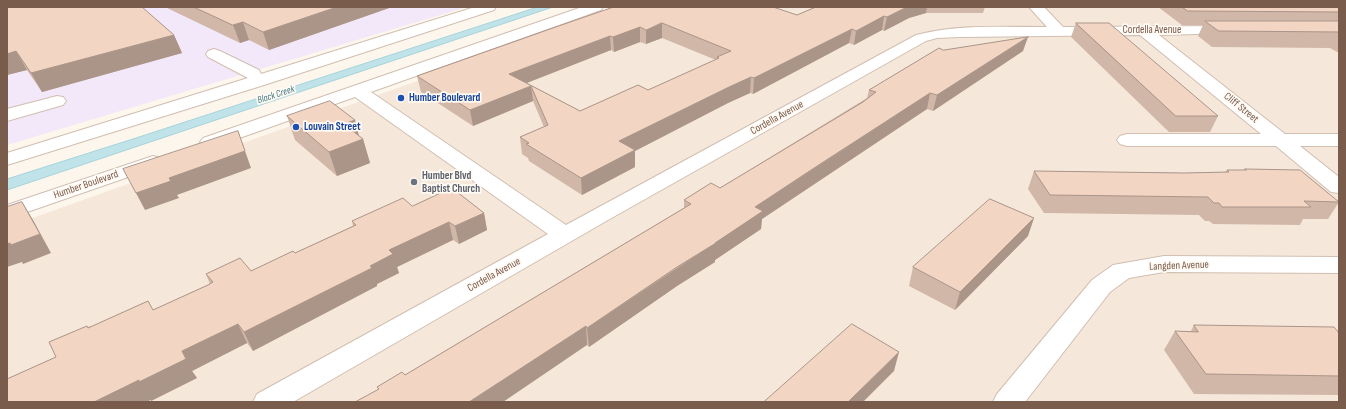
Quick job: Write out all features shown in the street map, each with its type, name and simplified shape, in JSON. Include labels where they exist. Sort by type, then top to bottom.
[{"type":"street","points":[[447,7],[463,15]]},
{"type":"street","points":[[7,159],[258,81],[488,7]]},
{"type":"street","points":[[194,148],[596,7]]},
{"type":"street","points":[[1036,7],[1059,30]]},
{"type":"street","name":"Cordella Avenue","points":[[268,402],[565,235],[921,38],[936,34],[960,32],[1059,30],[1246,30]]},
{"type":"street","name":"Cliff Street","points":[[1143,30],[1339,187]]},
{"type":"street","points":[[214,54],[253,74],[258,81]]},
{"type":"street","points":[[358,91],[565,235]]},
{"type":"street","points":[[7,115],[57,101]]},
{"type":"street","points":[[1127,140],[1339,140]]},
{"type":"street","name":"Humber Boulevard","points":[[7,212],[172,155]]},
{"type":"street","name":"Langden Avenue","points":[[1008,402],[1101,286],[1122,271],[1164,264],[1334,270]]},
{"type":"shaded area","points":[[7,7],[467,7],[7,145]]},
{"type":"shaded area","points":[[625,7],[1339,7],[1339,402],[7,402],[7,227]]},
{"type":"water","name":"Black Creek","points":[[538,7],[553,7],[7,190],[7,179]]},
{"type":"building","points":[[7,7],[142,7],[174,35],[31,73],[16,51],[7,54]]},
{"type":"building","points":[[194,7],[337,7],[263,32],[243,22],[233,25]]},
{"type":"building","points":[[614,7],[773,7],[797,15],[816,7],[907,7],[887,17],[884,16],[856,31],[852,29],[754,78],[751,77],[729,87],[619,141],[635,150],[581,178],[526,144],[529,143],[520,137],[548,125],[531,86],[470,110],[417,76]],"holes":[[[662,23],[731,51],[717,57],[719,58],[648,90],[638,85],[580,111],[509,74],[610,36],[613,37],[640,27],[646,30]]]},
{"type":"building","points":[[1182,7],[1337,7],[1339,8],[1339,12],[1188,11]]},
{"type":"building","points":[[1205,21],[1339,21],[1339,32],[1219,31]]},
{"type":"building","points":[[1076,23],[1109,23],[1218,116],[1176,116]]},
{"type":"building","points":[[1028,37],[937,95],[930,93],[811,170],[755,207],[763,211],[716,243],[677,267],[587,328],[586,326],[469,402],[355,402],[379,389],[377,387],[402,372],[405,375],[691,204],[684,200],[711,183],[720,188],[863,102],[876,92],[869,90],[939,48],[943,50]]},
{"type":"building","points":[[330,101],[355,120],[344,124],[363,139],[329,152],[287,116]]},
{"type":"building","points":[[238,131],[245,151],[169,178],[171,181],[136,193],[123,169]]},
{"type":"building","points":[[1245,169],[1300,170],[1339,202],[1304,201],[1311,207],[1222,207],[1219,203],[1214,203],[1208,197],[1050,195],[1034,171],[1184,173],[1229,172],[1227,170],[1246,170]]},
{"type":"building","points":[[452,188],[484,213],[455,226],[449,222],[389,250],[393,254],[370,266],[372,268],[244,332],[238,324],[182,351],[186,359],[94,402],[7,402],[7,379],[56,357],[49,342],[87,326],[88,328],[148,301],[153,310],[208,285],[213,282],[206,274],[240,258],[251,271],[293,251],[295,253],[356,225],[352,221],[403,198],[412,206]]},
{"type":"building","points":[[990,199],[1034,218],[960,292],[913,267]]},
{"type":"building","points":[[22,202],[40,234],[11,245],[10,243],[7,244],[7,207]]},
{"type":"building","points":[[852,324],[899,352],[848,402],[764,402]]},
{"type":"building","points":[[1194,325],[1334,327],[1339,333],[1339,376],[1206,374],[1175,331],[1198,332]]},
{"type":"place","name":"Humber Boulevard","points":[[401,98]]},
{"type":"place","name":"Louvain Street","points":[[296,127]]},
{"type":"place","name":"Humber Blvd Baptist Church","points":[[414,182]]}]
